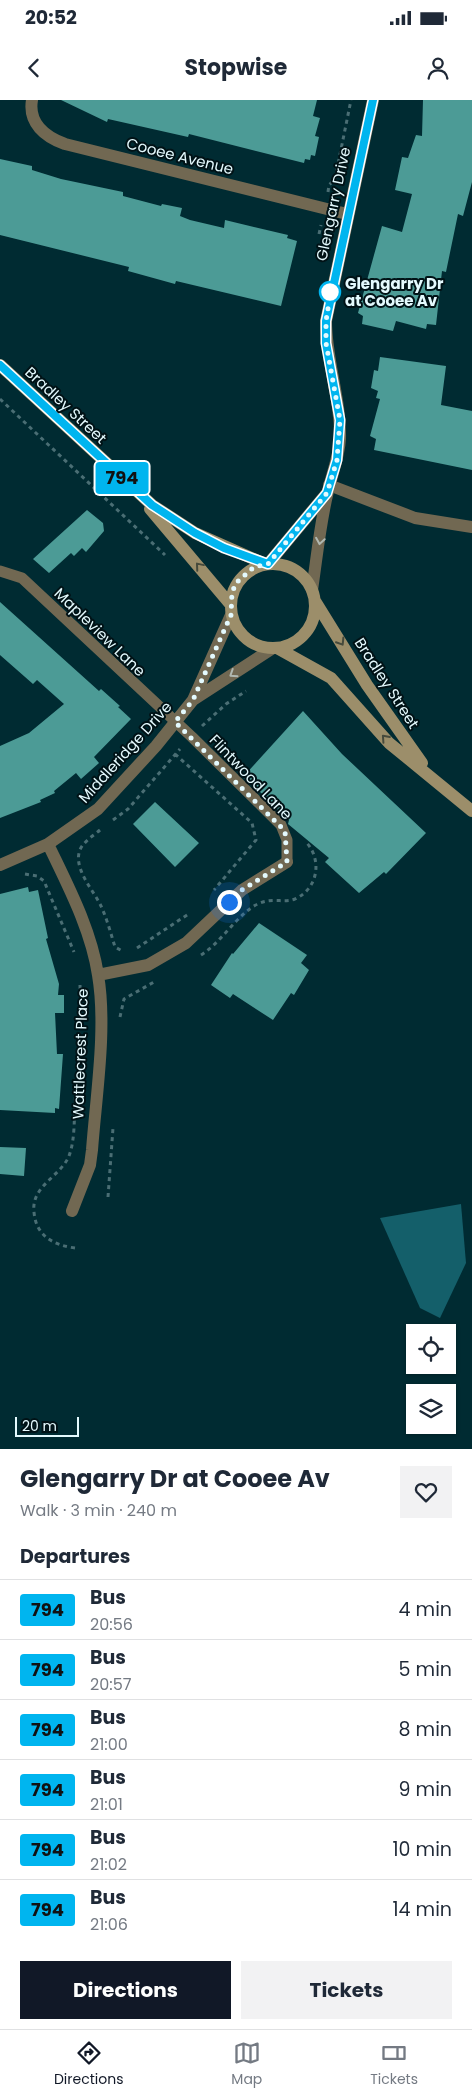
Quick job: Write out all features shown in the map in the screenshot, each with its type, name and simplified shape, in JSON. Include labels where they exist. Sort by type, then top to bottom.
[{"type":"main road","name":"Bradley Street","points":[[0,365],[152,505],[195,533],[267,564]]},
{"type":"main road","name":"Bradley Street","points":[[132,488],[231,609]]},
{"type":"main road","points":[[267,564],[278,564],[295,570],[308,582],[314,596],[313,620],[309,628],[295,642],[275,648],[263,647],[246,639],[239,632],[231,609],[235,587],[245,574],[267,564]]},
{"type":"main road","name":"Bradley Street","points":[[314,596],[391,720],[436,781]]},
{"type":"main road","name":"Bradley Street","points":[[275,648],[332,678],[389,743],[472,810]]},
{"type":"street","name":"Cooee Avenue","points":[[32,100],[32,112],[37,126],[47,136],[65,144],[347,214]]},
{"type":"street","name":"Glengarry Drive","points":[[314,596],[328,489],[337,460],[340,420],[326,343],[326,321],[347,214],[373,100]]},
{"type":"street","name":"Glengarry Drive","points":[[267,564],[328,489]]},
{"type":"street","points":[[328,489],[415,518],[472,527]]},
{"type":"street","name":"Middleridge Drive","points":[[0,865],[48,844],[98,810],[193,700],[231,609]]},
{"type":"street","name":"Middleridge Drive","points":[[193,700],[275,648]]},
{"type":"street","name":"Wattlecrest Place","points":[[48,844],[86,929],[98,976],[101,1014],[90,1165],[72,1211]]},
{"type":"street","points":[[98,976],[148,965],[186,943],[242,890],[287,862]]},
{"type":"lane","name":"Mapleview Lane","points":[[0,571],[22,578],[175,722]]},
{"type":"lane","name":"Flintwood Lane","points":[[175,722],[281,825],[287,840],[287,862]]},
{"type":"path","points":[[329,184],[335,179],[351,100]]},
{"type":"path","points":[[0,399],[171,562]]},
{"type":"path","points":[[112,821],[128,809],[192,737],[226,704],[246,690]]},
{"type":"path","points":[[175,754],[252,823],[256,840],[209,896]]},
{"type":"path","points":[[105,826],[84,843],[79,851],[79,859],[83,873],[101,906],[115,947],[126,953]]},
{"type":"path","points":[[198,956],[205,952],[251,908],[262,901],[294,900],[305,892],[314,880],[318,864],[314,851],[306,842]]},
{"type":"path","points":[[19,876],[30,873],[44,881],[75,956]]},
{"type":"path","points":[[133,950],[146,945],[196,909]]},
{"type":"path","points":[[120,1026],[121,1006],[124,999],[159,979]]},
{"type":"path","points":[[75,1248],[50,1242],[41,1232],[34,1211],[38,1192],[66,1162],[72,1143],[81,1024],[80,980]]},
{"type":"path","points":[[108,1197],[113,1121]]},
{"type":"water","points":[[461,1204],[466,1263],[440,1318],[420,1308],[380,1218]]},
{"type":"building","points":[[61,100],[317,100],[313,116],[320,118],[315,136],[319,137],[315,156],[311,155],[310,160],[305,159],[304,163],[189,134],[188,137],[108,119],[107,122]]},
{"type":"building","points":[[423,100],[472,100],[472,182],[463,216],[458,214],[446,272],[442,271],[436,325],[427,324],[426,329],[396,321],[393,331],[362,324],[363,316],[358,313],[382,226],[402,232],[412,194],[395,190],[402,157],[408,158],[416,135],[422,136]]},
{"type":"building","points":[[0,159],[32,166],[32,170],[61,179],[123,192],[123,196],[161,206],[162,204],[182,208],[180,216],[190,220],[224,228],[225,220],[288,235],[287,238],[297,241],[281,306],[176,281],[175,284],[128,271],[129,267],[0,235]]},
{"type":"building","points":[[380,357],[446,366],[441,405],[472,411],[472,470],[374,450],[376,439],[370,436],[380,399],[376,398],[378,391],[371,388],[374,370],[378,371]]},
{"type":"building","points":[[87,510],[103,523],[104,531],[86,552],[82,548],[74,556],[71,553],[49,573],[33,559]]},
{"type":"building","points":[[0,602],[99,691],[101,689],[131,719],[94,757],[99,763],[81,779],[76,773],[54,791],[55,793],[40,800],[41,802],[0,818],[0,746],[29,733],[64,704],[37,680],[33,684],[0,655]]},
{"type":"building","points":[[303,711],[342,754],[426,833],[386,874],[384,872],[359,893],[325,862],[329,858],[288,824],[289,820],[243,777]]},
{"type":"building","points":[[155,802],[199,843],[175,867],[133,824]]},
{"type":"building","points":[[28,887],[29,892],[38,890],[48,938],[46,939],[59,984],[58,995],[64,995],[64,1013],[55,1013],[57,1054],[63,1054],[59,1109],[55,1108],[55,1113],[0,1110],[0,894]]},
{"type":"building","points":[[259,923],[307,955],[301,963],[309,970],[294,995],[291,993],[273,1020],[233,994],[230,998],[211,985],[232,953]]},
{"type":"building","points":[[0,1147],[26,1148],[24,1176],[0,1174]]},
{"type":"bus line","name":"794","points":[[0,365],[152,505],[195,533],[224,548],[268,564],[327,493],[337,460],[340,420],[326,343],[326,321],[328,301],[373,100]]},
{"type":"place","name":"Glengarry Dr at Cooee Av","points":[[330,292]]},
{"type":"route","points":[[229,902],[242,890],[287,862],[285,831],[175,722],[193,700],[231,615],[232,592],[237,582],[254,567],[268,564],[327,493],[337,460],[340,440],[340,420],[326,343],[328,301],[332,284],[330,292]]}]
